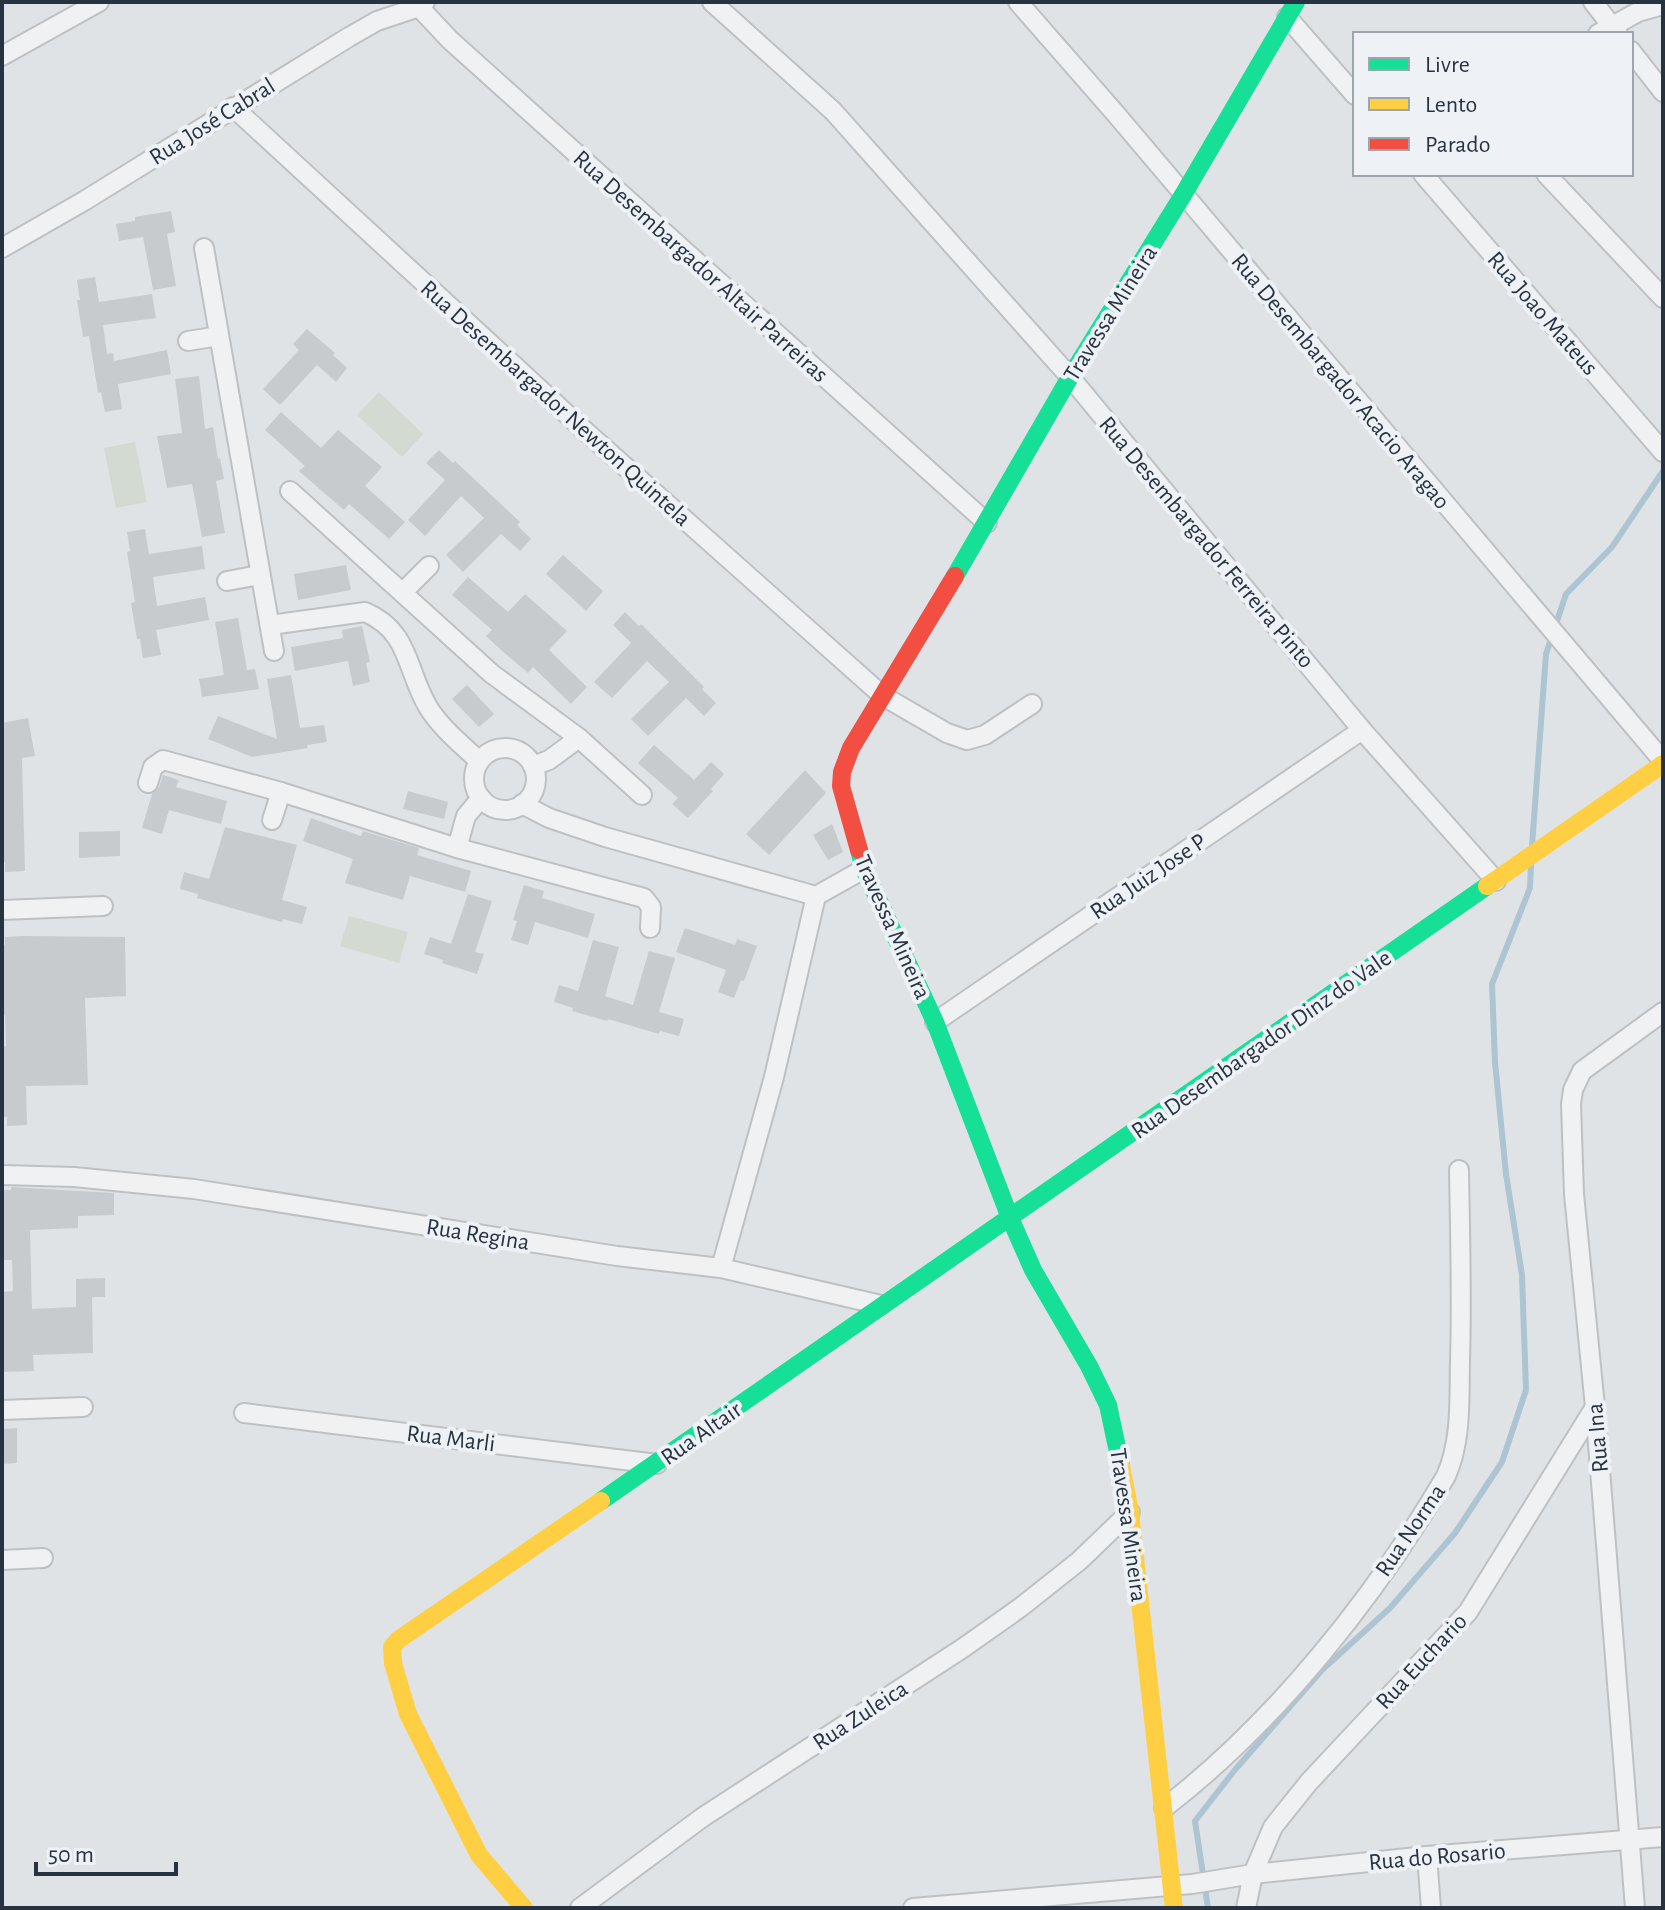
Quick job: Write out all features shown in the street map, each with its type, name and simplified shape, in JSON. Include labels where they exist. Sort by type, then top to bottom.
[{"type":"street","points":[[2,56],[99,2]]},
{"type":"street","name":"Rua Desembargador Ferreira Pinto","points":[[712,2],[833,111],[1070,377],[1362,730],[1496,881]]},
{"type":"street","name":"Rua Desembargador Acacio Aragao","points":[[1018,2],[1663,762]]},
{"type":"street","points":[[1593,2],[1609,31],[1638,12],[1663,5]]},
{"type":"street","name":"Rua José Cabral","points":[[2,248],[84,201],[378,11],[422,4]]},
{"type":"street","name":"Rua Desembargador Altair Parreiras","points":[[422,4],[462,51],[987,523]]},
{"type":"street","points":[[1292,10],[1353,92]]},
{"type":"street","name":"Travessa Mineira","points":[[1174,1908],[1130,1512],[1108,1405],[1073,1336],[1045,1292],[1010,1218],[935,1022],[864,869],[844,802],[842,772],[851,748],[987,523],[1070,377],[1183,195],[1292,10]]},
{"type":"street","points":[[1633,54],[1663,92]]},
{"type":"street","name":"Rua Desembargador Newton Quintela","points":[[233,107],[584,430],[883,696],[947,733],[967,740],[985,735],[1032,704]]},
{"type":"street","name":"Rua Joao Mateus","points":[[1425,176],[1660,449]]},
{"type":"street","points":[[1548,176],[1663,298]]},
{"type":"street","points":[[204,248],[274,651]]},
{"type":"street","points":[[188,341],[219,336]]},
{"type":"street","points":[[290,491],[492,674],[579,738],[642,795]]},
{"type":"street","points":[[403,592],[429,566]]},
{"type":"street","points":[[227,581],[260,575]]},
{"type":"street","points":[[270,625],[365,612],[377,617],[390,627],[406,649],[417,686],[436,718],[479,761]]},
{"type":"street","name":"Rua Juiz Jose P","points":[[935,1022],[1362,730]]},
{"type":"street","points":[[533,766],[549,760],[579,738]]},
{"type":"street","points":[[494,750],[521,752],[533,766],[535,785],[522,804],[500,809],[481,798],[474,779],[479,761],[494,750]]},
{"type":"street","points":[[148,783],[153,767],[163,760],[281,792],[457,848],[644,898],[651,907],[650,928]]},
{"type":"street","name":"Rua Desembargador Dinz do Vale","points":[[1010,1218],[1555,842],[1663,762]]},
{"type":"street","points":[[272,820],[281,792]]},
{"type":"street","points":[[457,848],[460,828],[481,798]]},
{"type":"street","points":[[522,804],[549,818],[605,837],[816,896],[864,869]]},
{"type":"street","points":[[721,1268],[770,1090],[816,896]]},
{"type":"street","points":[[2,910],[103,906]]},
{"type":"street","name":"Rua Ina","points":[[1635,1908],[1571,1130],[1573,1090],[1582,1071],[1663,1012]]},
{"type":"street","name":"Rua Norma","points":[[1164,1808],[1196,1784],[1316,1660],[1376,1582],[1446,1476],[1453,1457],[1459,1413],[1459,1170]]},
{"type":"street","name":"Rua Regina","points":[[2,1175],[74,1177],[194,1189],[617,1256],[721,1268],[881,1305]]},
{"type":"street","name":"Rua Altair","points":[[524,1908],[479,1855],[434,1768],[408,1714],[393,1663],[392,1647],[410,1631],[657,1464],[1010,1218]]},
{"type":"street","points":[[2,1410],[83,1407]]},
{"type":"street","name":"Rua Euchario","points":[[1246,1908],[1253,1874],[1273,1827],[1309,1782],[1468,1612],[1595,1407]]},
{"type":"street","name":"Rua Marli","points":[[244,1413],[657,1464]]},
{"type":"street","name":"Rua Zuleica","points":[[580,1908],[703,1817],[1021,1607],[1079,1561],[1130,1512]]},
{"type":"street","points":[[2,1560],[43,1558]]},
{"type":"street","name":"Rua do Rosario","points":[[913,1908],[1212,1882],[1253,1874],[1427,1856],[1663,1837]]},
{"type":"street","points":[[1427,1856],[1431,1908]]},
{"type":"shaded area","points":[[379,392],[423,434],[402,457],[357,415]]},
{"type":"shaded area","points":[[135,442],[147,502],[116,508],[104,448]]},
{"type":"shaded area","points":[[349,916],[408,932],[399,963],[340,946]]},
{"type":"building","points":[[171,211],[175,232],[167,234],[176,286],[153,290],[143,237],[119,241],[116,224],[135,221],[135,217]]},
{"type":"building","points":[[95,277],[99,302],[152,294],[156,318],[103,325],[107,354],[113,353],[114,361],[167,350],[171,374],[118,384],[122,409],[105,412],[101,392],[98,393],[89,336],[83,337],[77,300],[80,300],[77,280]]},
{"type":"building","points":[[307,329],[347,368],[336,382],[317,365],[280,405],[263,389],[299,350],[293,344]]},
{"type":"building","points":[[199,376],[205,429],[213,427],[224,479],[216,481],[225,533],[202,537],[192,484],[167,488],[157,436],[182,433],[175,379]]},
{"type":"building","points":[[281,412],[321,448],[338,430],[382,467],[365,486],[405,522],[389,539],[349,504],[344,510],[299,471],[305,466],[265,430]]},
{"type":"building","points":[[439,450],[453,463],[455,461],[520,522],[517,525],[531,539],[520,551],[501,534],[463,572],[446,555],[484,518],[461,496],[425,536],[408,520],[445,480],[426,463]]},
{"type":"building","points":[[145,529],[149,554],[202,546],[205,569],[153,577],[157,606],[205,597],[209,620],[156,630],[161,655],[143,658],[131,603],[135,602],[127,532]]},
{"type":"building","points":[[563,555],[603,591],[586,611],[546,574]]},
{"type":"building","points":[[346,565],[351,590],[298,600],[294,574]]},
{"type":"building","points":[[468,577],[508,612],[525,594],[567,631],[549,650],[587,687],[571,704],[533,667],[528,673],[501,650],[486,636],[492,630],[452,595]]},
{"type":"building","points":[[625,612],[704,687],[702,689],[716,703],[704,716],[686,698],[648,736],[631,719],[669,682],[647,661],[612,698],[594,682],[631,643],[613,625]]},
{"type":"building","points":[[238,618],[247,670],[255,669],[259,689],[202,697],[199,679],[224,675],[215,622]]},
{"type":"building","points":[[362,626],[370,662],[366,663],[370,682],[353,686],[348,661],[295,671],[291,647],[343,638],[342,630]]},
{"type":"building","points":[[291,675],[300,728],[324,725],[327,742],[252,757],[208,739],[218,716],[277,739],[267,679]]},
{"type":"building","points":[[467,685],[494,714],[479,727],[452,699]]},
{"type":"building","points":[[28,718],[35,756],[22,758],[25,871],[5,872],[5,862],[2,862],[2,723]]},
{"type":"building","points":[[654,745],[694,780],[711,762],[724,774],[688,818],[672,804],[678,798],[638,763]]},
{"type":"building","points":[[805,770],[826,793],[769,855],[746,834]]},
{"type":"building","points":[[163,775],[179,780],[176,787],[227,801],[221,824],[169,810],[162,834],[142,828],[152,794],[159,787]]},
{"type":"building","points":[[408,791],[448,802],[444,819],[403,809]]},
{"type":"building","points":[[311,818],[361,836],[363,831],[419,848],[417,855],[471,871],[465,892],[410,876],[403,900],[345,883],[353,859],[303,841]]},
{"type":"building","points":[[832,824],[843,852],[828,860],[813,835]]},
{"type":"building","points":[[225,827],[297,845],[282,900],[307,907],[302,924],[283,919],[282,922],[235,909],[197,898],[198,894],[180,889],[184,872],[209,879]]},
{"type":"building","points":[[120,831],[120,856],[79,858],[79,832]]},
{"type":"building","points":[[524,885],[544,891],[542,898],[595,914],[588,938],[535,922],[528,945],[511,940],[517,921],[513,920]]},
{"type":"building","points":[[468,894],[492,901],[475,952],[484,954],[477,974],[424,954],[430,937],[451,944]]},
{"type":"building","points":[[685,928],[735,945],[737,939],[757,946],[734,998],[718,992],[726,970],[676,952]]},
{"type":"building","points":[[5,937],[125,937],[126,996],[85,998],[88,1085],[26,1086],[27,1125],[7,1126],[7,1117],[2,1117],[2,1046],[6,1046],[5,1015],[2,1015],[2,945],[5,945]]},
{"type":"building","points":[[593,940],[619,947],[605,996],[633,1005],[649,951],[675,958],[659,1012],[684,1019],[679,1036],[607,1021],[554,1002],[559,985],[578,991]]},
{"type":"building","points":[[11,1187],[114,1193],[114,1215],[78,1216],[78,1228],[30,1230],[32,1309],[76,1307],[76,1279],[105,1278],[105,1297],[92,1297],[93,1353],[33,1355],[34,1371],[2,1372],[2,1292],[13,1291],[12,1260],[2,1260],[2,1190],[11,1190]]},
{"type":"building","points":[[17,1428],[17,1463],[2,1464],[2,1429]]},
{"type":"waterway","points":[[1532,846],[1546,654],[1566,594],[1612,547],[1663,471]]},
{"type":"waterway","points":[[1208,1908],[1195,1821],[1322,1670],[1390,1608],[1455,1533],[1502,1462],[1526,1390],[1522,1275],[1506,1174],[1495,1062],[1492,984],[1530,888],[1531,865]]},
{"type":"traffic: fast","points":[[955,576],[1070,377],[1183,195],[1296,2]]},
{"type":"traffic: fast","points":[[859,850],[864,869],[935,1022],[1033,1270],[1108,1405],[1121,1466]]},
{"type":"traffic: fast","points":[[601,1501],[1487,886]]},
{"type":"traffic: slow","points":[[1487,886],[1663,764]]},
{"type":"traffic: slow","points":[[1121,1466],[1130,1512],[1174,1908]]},
{"type":"traffic: slow","points":[[524,1908],[479,1855],[408,1714],[393,1663],[392,1647],[601,1501]]},
{"type":"traffic: jam","points":[[859,850],[841,786],[842,772],[851,748],[955,576]]}]
